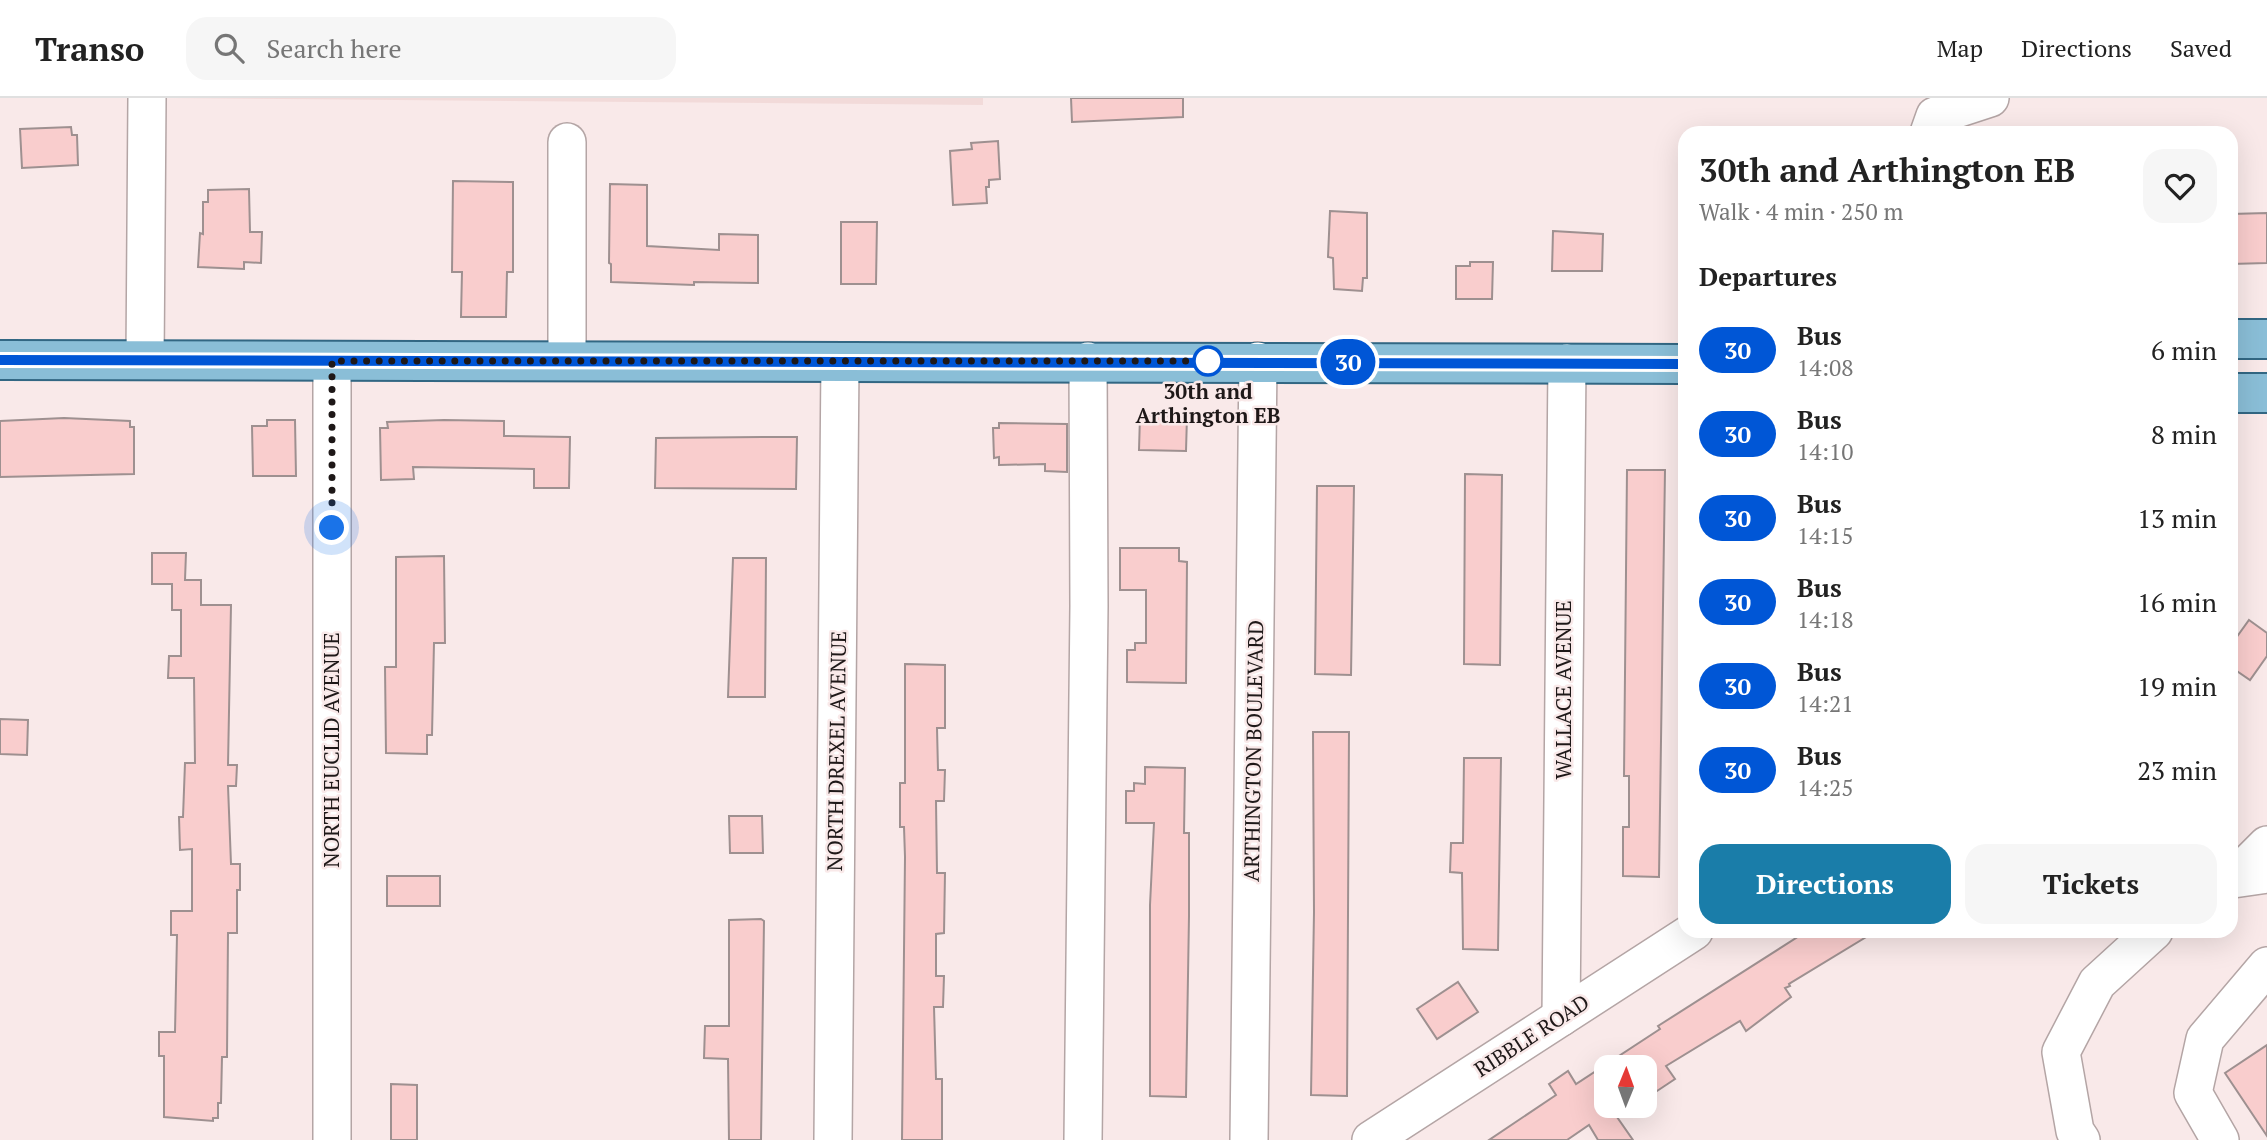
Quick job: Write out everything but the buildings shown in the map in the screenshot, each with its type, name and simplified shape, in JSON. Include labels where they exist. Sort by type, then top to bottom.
[{"type":"main road","points":[[2238,339],[2267,339]]},
{"type":"main road","points":[[0,360],[1678,364]]},
{"type":"main road","points":[[2238,393],[2267,393]]},
{"type":"street","points":[[145,360],[147,98]]},
{"type":"street","points":[[1931,126],[1935,116],[1990,98]]},
{"type":"street","points":[[567,142],[567,361]]},
{"type":"street","name":"NORTH EUCLID AVENUE","points":[[332,361],[332,1140]]},
{"type":"street","points":[[1083,1140],[1089,606],[1088,361]]},
{"type":"street","name":"ARTHINGTON BOULEVARD","points":[[1249,1140],[1258,361]]},
{"type":"street","name":"NORTH DREXEL AVENUE","points":[[833,1140],[841,362]]},
{"type":"street","name":"WALLACE AVENUE","points":[[1561,1017],[1567,363]]},
{"type":"street","points":[[2244,877],[2267,845]]},
{"type":"street","name":"RIBBLE ROAD","points":[[1371,1140],[1683,938]]},
{"type":"street","points":[[2081,1140],[2075,1131],[2061,1052],[2097,983],[2146,938]]},
{"type":"street","points":[[2220,1140],[2193,1093],[2204,1039],[2267,966]]},
{"type":"shaded area","points":[[170,98],[983,98],[983,105]]},
{"type":"bus line","name":"30","points":[[0,360],[1678,364]]},
{"type":"place","name":"30th and Arthington EB","points":[[1208,361]]},
{"type":"route","points":[[332,528],[332,361],[1208,361]]}]
